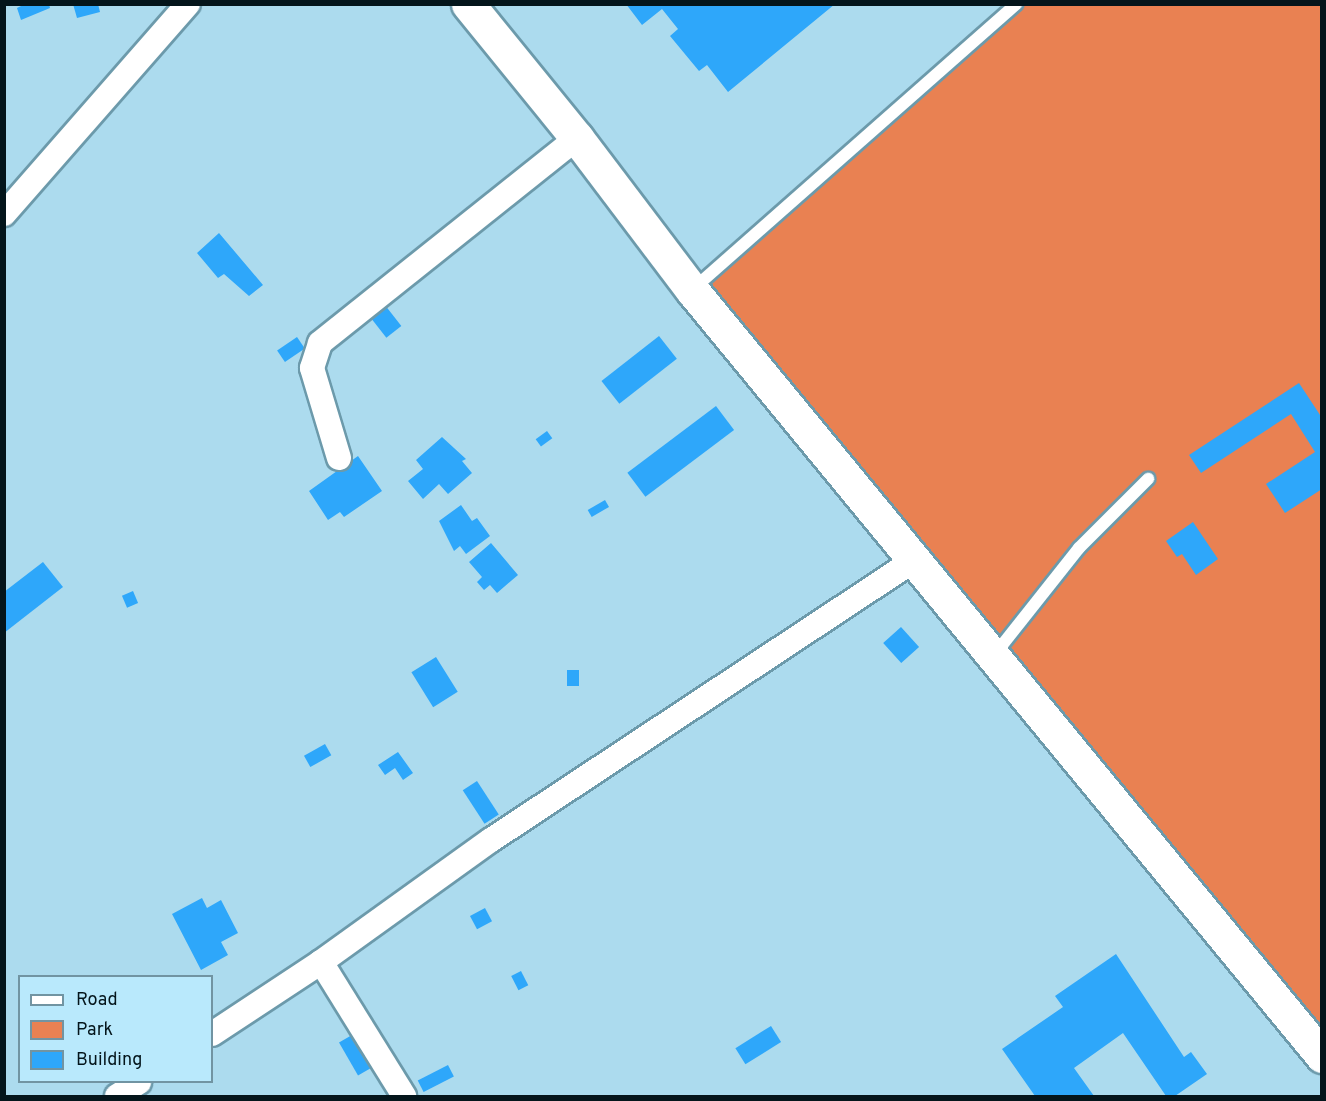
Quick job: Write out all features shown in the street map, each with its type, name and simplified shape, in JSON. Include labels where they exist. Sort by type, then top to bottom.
[{"type":"main road","points":[[468,4],[577,138],[692,290],[916,559],[993,657],[1322,1056]]},
{"type":"street","points":[[4,214],[188,4]]},
{"type":"street","points":[[339,458],[312,368],[320,343],[577,138]]},
{"type":"street","points":[[213,1033],[321,962],[491,840],[916,559]]},
{"type":"street","points":[[321,962],[404,1096]]},
{"type":"street","points":[[117,1096],[137,1083]]},
{"type":"lane","points":[[692,290],[1016,4]]},
{"type":"lane","points":[[993,657],[1079,548],[1148,479]]},
{"type":"green space","points":[[1016,5],[1321,5],[1321,1060],[696,283]]},
{"type":"building","points":[[25,4],[49,4],[50,8],[21,20],[17,8]]},
{"type":"building","points":[[73,4],[98,4],[100,12],[77,18]]},
{"type":"building","points":[[626,4],[835,4],[728,92],[707,65],[699,71],[670,36],[678,29],[662,9],[642,25]]},
{"type":"building","points":[[219,233],[263,285],[249,296],[224,274],[218,278],[197,253]]},
{"type":"building","points":[[381,300],[401,326],[386,338],[366,312]]},
{"type":"building","points":[[659,336],[677,359],[619,404],[601,381]]},
{"type":"building","points":[[297,337],[305,349],[285,362],[277,350]]},
{"type":"building","points":[[1299,383],[1322,418],[1322,489],[1285,513],[1266,484],[1315,452],[1291,414],[1201,473],[1189,455]]},
{"type":"building","points":[[716,406],[734,430],[645,497],[627,473]]},
{"type":"building","points":[[547,431],[552,438],[541,447],[536,439]]},
{"type":"building","points":[[442,437],[466,459],[462,461],[472,473],[448,494],[439,484],[423,499],[408,481],[423,469],[416,460]]},
{"type":"building","points":[[358,456],[382,491],[344,517],[340,512],[328,520],[309,491]]},
{"type":"building","points":[[605,500],[609,507],[592,517],[588,510]]},
{"type":"building","points":[[461,505],[472,521],[477,518],[490,536],[466,554],[460,546],[454,551],[439,521]]},
{"type":"building","points":[[1193,522],[1218,559],[1196,575],[1182,554],[1177,557],[1166,541]]},
{"type":"building","points":[[491,543],[518,575],[497,593],[490,585],[484,590],[477,582],[482,577],[469,562]]},
{"type":"building","points":[[43,562],[63,587],[4,633],[4,592]]},
{"type":"building","points":[[133,591],[138,603],[127,608],[122,596]]},
{"type":"building","points":[[901,627],[919,647],[901,663],[883,643]]},
{"type":"building","points":[[436,657],[458,692],[433,707],[411,672]]},
{"type":"building","points":[[567,670],[579,670],[579,686],[567,686]]},
{"type":"building","points":[[325,744],[331,755],[310,767],[304,756]]},
{"type":"building","points":[[398,752],[413,773],[403,780],[395,768],[385,775],[378,765]]},
{"type":"building","points":[[477,781],[499,815],[485,824],[463,790]]},
{"type":"building","points":[[202,898],[207,908],[221,900],[238,933],[221,942],[228,955],[201,970],[172,914]]},
{"type":"building","points":[[485,908],[492,921],[477,929],[470,916]]},
{"type":"building","points":[[1116,954],[1184,1057],[1191,1052],[1207,1074],[1175,1096],[1166,1096],[1123,1033],[1074,1068],[1094,1096],[1035,1096],[1002,1049],[1063,1007],[1055,996]]},
{"type":"building","points":[[521,971],[528,985],[518,990],[511,976]]},
{"type":"building","points":[[771,1026],[781,1042],[745,1064],[735,1048]]},
{"type":"building","points":[[352,1035],[371,1068],[358,1075],[339,1042]]},
{"type":"building","points":[[448,1065],[454,1077],[424,1092],[418,1080]]}]
